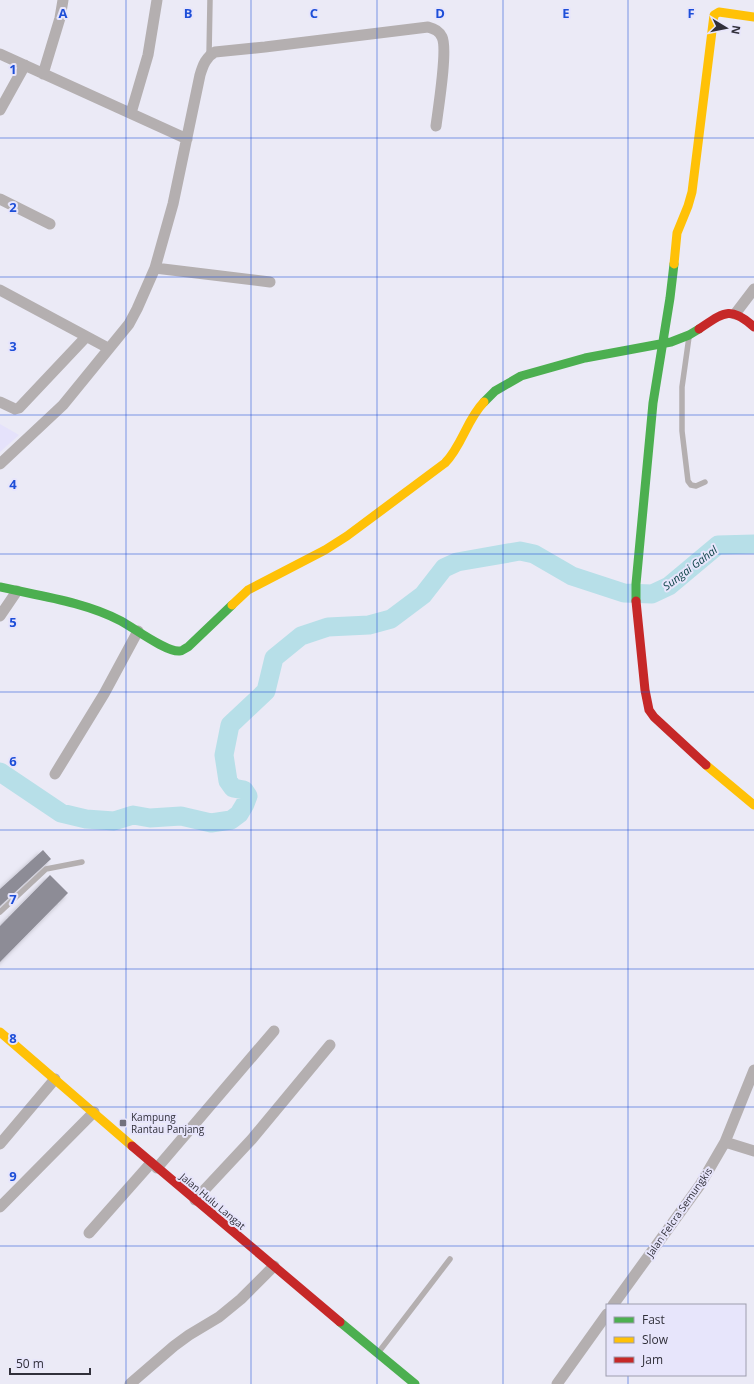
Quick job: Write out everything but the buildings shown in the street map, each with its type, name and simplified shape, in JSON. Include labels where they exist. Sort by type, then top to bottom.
[{"type":"street","points":[[43,74],[60,18],[63,0]]},
{"type":"street","points":[[131,113],[148,55],[158,0]]},
{"type":"street","points":[[754,17],[719,12],[714,15],[692,192],[678,233],[670,298],[653,403],[636,584],[636,602],[645,690],[649,710],[654,717],[705,764],[754,805]]},
{"type":"street","points":[[0,464],[62,405],[129,324],[137,309],[155,268],[172,204],[200,75],[208,56],[215,52],[428,27],[438,30],[443,38],[444,52],[436,126]]},
{"type":"street","points":[[0,54],[187,139]]},
{"type":"street","points":[[0,110],[25,65]]},
{"type":"street","points":[[0,199],[50,224]]},
{"type":"street","points":[[155,268],[270,282]]},
{"type":"street","points":[[735,314],[754,289]]},
{"type":"street","points":[[0,290],[108,348]]},
{"type":"street","points":[[0,587],[92,608],[115,617],[165,648],[174,651],[182,651],[248,590],[342,540],[445,463],[452,456],[477,409],[495,391],[521,376],[585,358],[662,344],[689,335],[721,314],[735,314],[744,318],[754,326]]},
{"type":"street","points":[[0,402],[14,410],[19,408],[86,337]]},
{"type":"street","points":[[0,616],[17,591]]},
{"type":"street","points":[[55,774],[104,694],[138,631]]},
{"type":"street","points":[[89,1233],[154,1166],[274,1031]]},
{"type":"street","name":"Jalan Hulu Langat","points":[[0,1032],[94,1112],[154,1166],[415,1384]]},
{"type":"street","points":[[195,1200],[252,1139],[330,1045]]},
{"type":"street","name":"Jalan Felcra Semungkis","points":[[615,1304],[700,1185],[725,1142],[754,1070]]},
{"type":"street","points":[[0,1144],[55,1079]]},
{"type":"street","points":[[0,1207],[94,1112]]},
{"type":"street","points":[[725,1142],[754,1151]]},
{"type":"street","points":[[130,1384],[179,1342],[219,1317],[241,1299],[274,1266]]},
{"type":"street","points":[[557,1384],[606,1315]]},
{"type":"lane","points":[[208,56],[210,0]]},
{"type":"lane","points":[[689,335],[682,387],[682,431],[688,481],[691,485],[696,486],[705,482]]},
{"type":"lane","points":[[0,912],[46,869],[82,862]]},
{"type":"lane","points":[[378,1353],[450,1258]]},
{"type":"shaded area","points":[[0,424],[19,435],[0,452]]},
{"type":"waterway","name":"Sungai Gahal","points":[[0,772],[61,813],[86,819],[114,821],[133,815],[150,818],[181,816],[211,823],[231,820],[239,814],[248,796],[244,790],[233,788],[228,781],[224,755],[230,725],[266,691],[274,658],[301,636],[328,627],[369,625],[391,619],[423,595],[444,568],[457,562],[520,551],[534,554],[572,576],[624,593],[652,594],[669,586],[718,545],[754,544]]},
{"type":"traffic: fast","points":[[636,601],[636,584],[653,403],[674,264]]},
{"type":"traffic: fast","points":[[484,402],[495,391],[521,376],[585,358],[671,342],[689,335],[699,329]]},
{"type":"traffic: fast","points":[[0,587],[62,600],[107,614],[174,651],[181,651],[188,647],[232,605]]},
{"type":"traffic: fast","points":[[340,1322],[415,1384]]},
{"type":"traffic: slow","points":[[674,264],[677,233],[692,192],[714,15],[719,12],[754,17]]},
{"type":"traffic: slow","points":[[232,605],[248,590],[325,550],[347,536],[445,463],[456,449],[473,416],[484,402]]},
{"type":"traffic: slow","points":[[706,765],[754,805]]},
{"type":"traffic: slow","points":[[0,1032],[132,1146]]},
{"type":"traffic: jam","points":[[699,329],[714,319],[726,314],[739,316],[754,327]]},
{"type":"traffic: jam","points":[[636,601],[645,690],[649,710],[654,717],[706,765]]},
{"type":"traffic: jam","points":[[132,1146],[340,1322]]},
{"type":"place","name":"Kampung Rantau Panjang","points":[[123,1123]]}]
